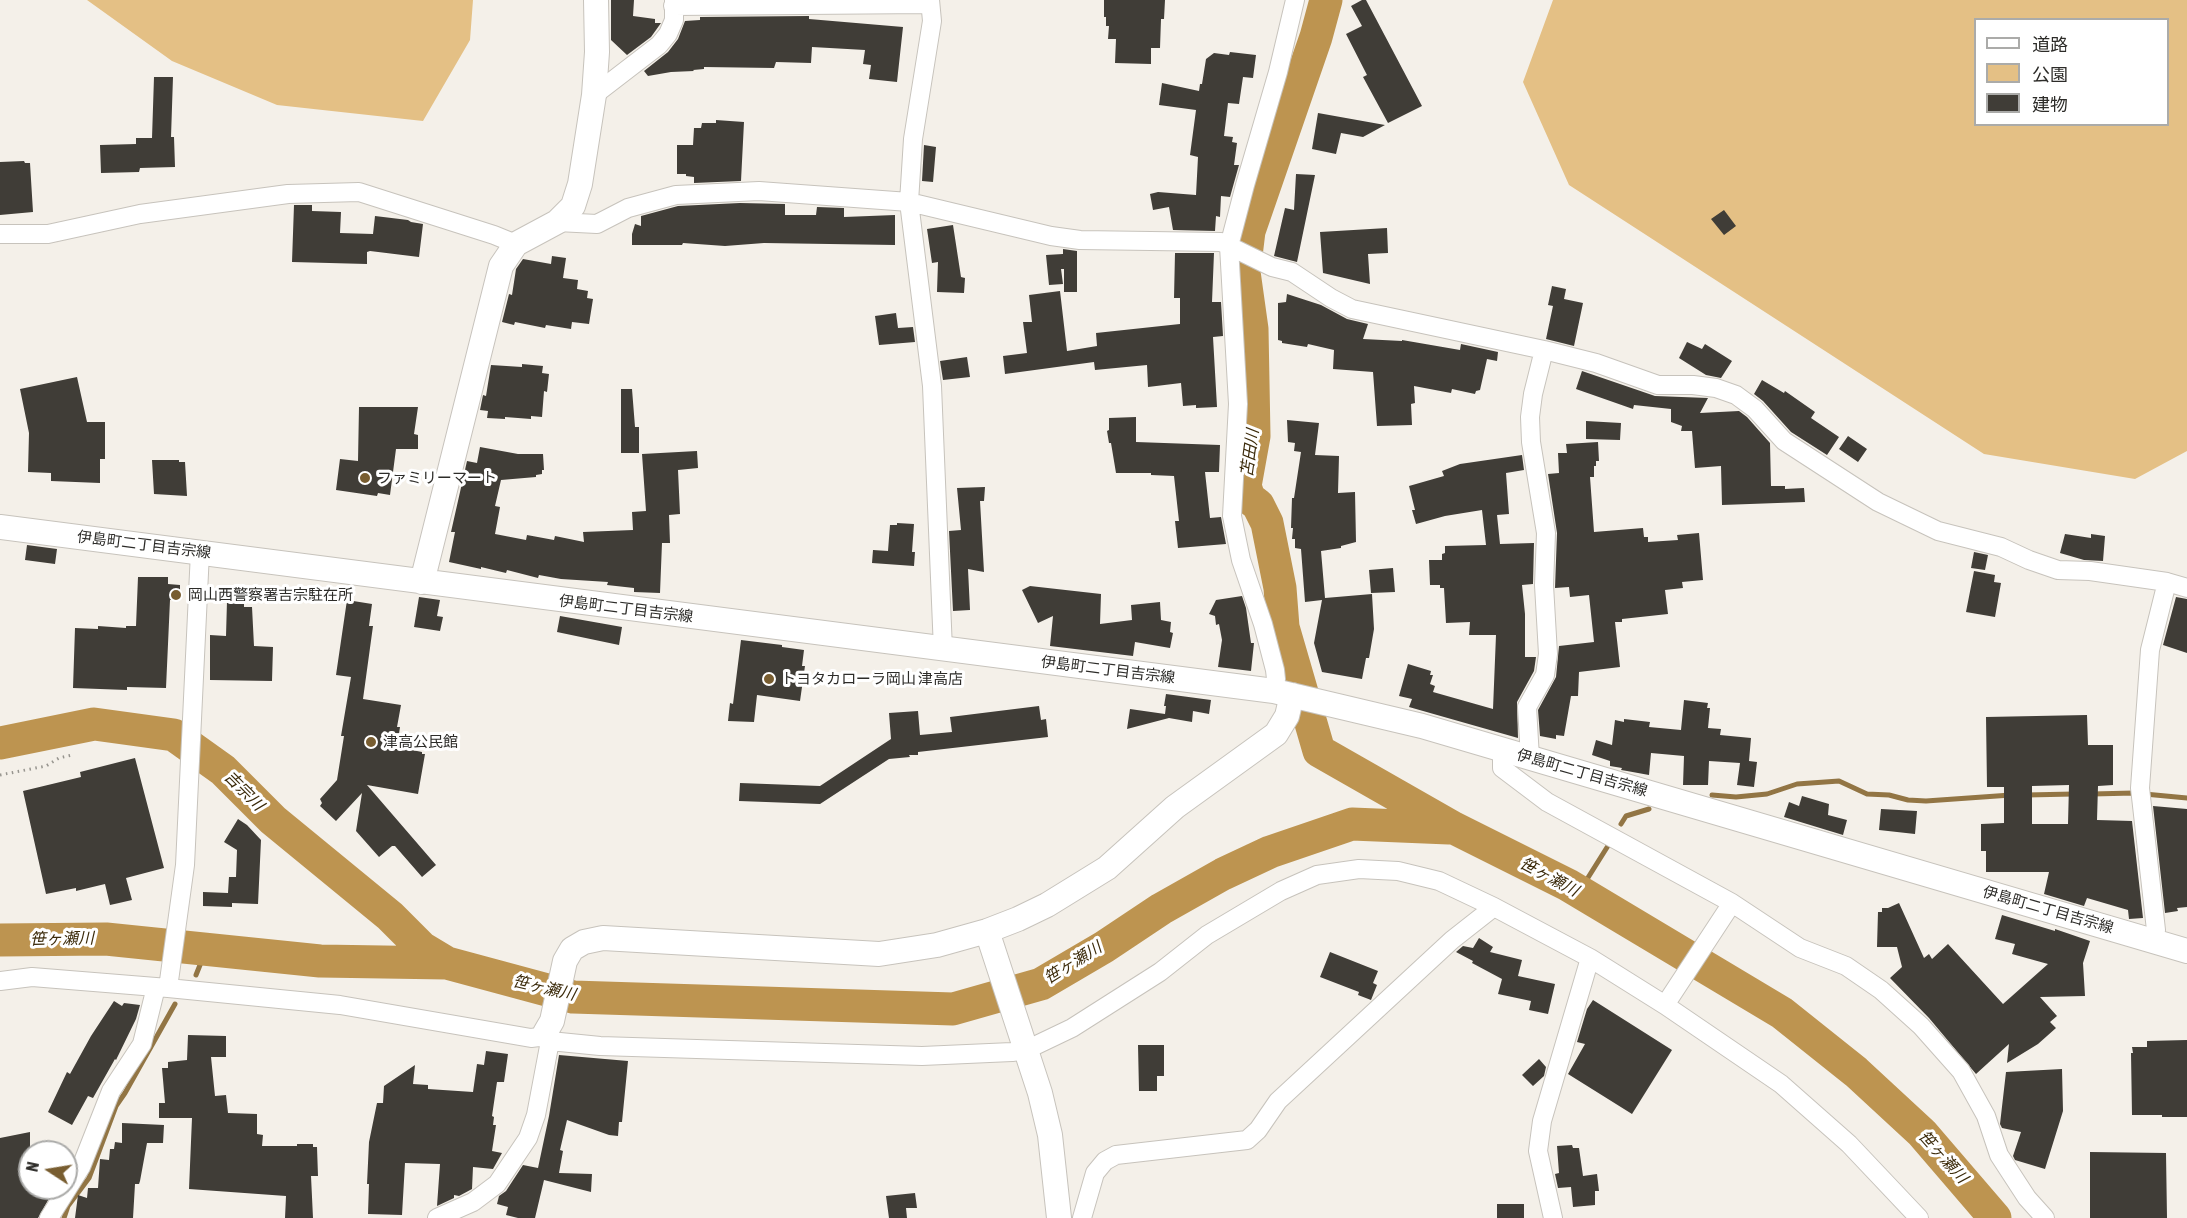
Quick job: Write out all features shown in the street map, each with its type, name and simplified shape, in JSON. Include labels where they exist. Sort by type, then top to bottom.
[{"type":"street","points":[[422,582],[501,266],[516,244],[557,222],[573,206],[580,184],[594,95],[597,52],[596,0]]},
{"type":"street","points":[[437,1218],[473,1202],[497,1184],[528,1138],[536,1115],[548,1034],[565,961],[572,949],[585,942],[603,938],[879,954],[990,940],[1107,868],[1175,807],[1276,734],[1287,716],[1283,693],[1276,679],[1263,624],[1241,561],[1232,516],[1238,404],[1233,247],[1245,185],[1278,72],[1295,0]]},
{"type":"street","points":[[594,95],[659,45],[668,34],[674,21],[673,3],[930,2],[932,21],[913,139],[909,202],[932,386],[943,650]]},
{"type":"street","points":[[557,222],[597,224],[628,208],[676,195],[759,191],[909,202],[1051,236],[1080,240],[1221,242],[1263,262],[1292,272],[1352,309],[1544,350],[1596,363],[1658,385],[1693,385],[1716,388],[1736,395],[1755,409],[1784,441],[1878,502],[1938,531],[2001,547],[2030,561],[2058,570],[2091,571],[2167,582],[2187,588]]},
{"type":"street","points":[[0,234],[48,234],[140,214],[288,194],[359,192],[516,244]]},
{"type":"street","points":[[1530,758],[1527,707],[1545,675],[1548,654],[1544,585],[1546,533],[1531,442],[1530,417],[1544,350]]},
{"type":"street","name":"伊島町二丁目吉宗線","points":[[0,527],[1283,693],[1422,726],[2187,951]]},
{"type":"street","points":[[49,1218],[81,1167],[111,1091],[142,1044],[162,987],[177,919],[185,865],[200,552]]},
{"type":"street","points":[[2154,941],[2156,930],[2141,793],[2150,650],[2167,582]]},
{"type":"street","points":[[1502,750],[1503,768],[1547,802],[1732,903],[1800,948],[1846,966],[1881,990],[1921,1026],[1961,1071],[1986,1116],[1999,1155],[2027,1198],[2045,1218]]},
{"type":"street","points":[[0,981],[32,977],[162,987],[340,1005],[531,1038],[548,1034],[600,1046],[922,1056],[961,1055],[1025,1046],[1072,1028],[1160,972],[1207,935],[1281,891],[1317,875],[1359,869],[1398,870],[1439,880],[1494,907],[1668,1001],[1781,1084],[1849,1144],[1919,1218]]},
{"type":"street","points":[[1668,1001],[1732,903]]},
{"type":"street","points":[[1082,1218],[1095,1173],[1105,1161],[1116,1155],[1247,1140],[1258,1130],[1278,1101],[1452,940],[1494,907]]},
{"type":"street","points":[[990,940],[1040,1093],[1050,1135],[1059,1218]]},
{"type":"street","points":[[1553,1218],[1538,1151],[1542,1121],[1590,958]]},
{"type":"path","points":[[0,775],[46,766],[59,758],[72,755]]},
{"type":"green space","points":[[87,0],[473,0],[470,40],[423,121],[277,105],[172,61]]},
{"type":"green space","points":[[1553,0],[2187,0],[2187,451],[2135,479],[1984,454],[1569,185],[1523,82]]},
{"type":"building","points":[[611,0],[634,0],[633,16],[655,19],[655,23],[661,23],[651,37],[627,55],[611,40]]},
{"type":"building","points":[[1104,0],[1165,0],[1164,19],[1161,19],[1160,48],[1151,48],[1151,64],[1115,63],[1116,39],[1108,39],[1109,26],[1106,26],[1106,17],[1104,17]]},
{"type":"building","points":[[1366,0],[1422,106],[1388,123],[1363,77],[1367,75],[1346,34],[1362,26],[1351,6]]},
{"type":"building","points":[[809,16],[809,19],[903,27],[897,82],[869,79],[871,65],[863,64],[865,50],[812,47],[811,63],[776,62],[774,68],[704,67],[704,69],[694,71],[648,76],[644,71],[668,52],[678,39],[685,21],[700,20],[700,17]]},
{"type":"building","points":[[1230,52],[1256,55],[1253,78],[1243,77],[1239,104],[1228,103],[1224,136],[1233,137],[1232,142],[1237,143],[1234,165],[1239,165],[1230,197],[1221,196],[1220,217],[1216,216],[1215,231],[1173,230],[1169,207],[1153,210],[1150,194],[1158,192],[1196,195],[1198,157],[1190,155],[1196,110],[1159,105],[1162,83],[1199,91],[1206,59],[1214,53],[1229,55]]},
{"type":"building","points":[[154,77],[173,77],[171,137],[174,137],[175,167],[140,168],[139,172],[101,173],[100,145],[136,144],[136,138],[152,138]]},
{"type":"building","points":[[1318,113],[1385,125],[1363,137],[1341,133],[1336,154],[1312,149]]},
{"type":"building","points":[[716,120],[744,122],[741,181],[694,183],[694,177],[677,174],[677,145],[693,145],[694,128],[701,128],[702,123],[716,123]]},
{"type":"building","points":[[924,145],[936,147],[933,182],[922,181]]},
{"type":"building","points":[[0,162],[30,163],[33,212],[0,215]]},
{"type":"building","points":[[1296,174],[1315,175],[1297,262],[1274,256],[1285,208],[1294,210]]},
{"type":"building","points":[[740,203],[785,204],[785,215],[816,215],[817,207],[844,208],[844,217],[895,215],[895,245],[764,243],[725,246],[683,243],[682,245],[632,245],[635,224],[641,226],[641,216],[678,206]]},
{"type":"building","points":[[294,205],[312,205],[312,211],[341,212],[340,233],[373,234],[375,216],[423,224],[419,257],[370,251],[367,252],[367,264],[292,262]]},
{"type":"building","points":[[1724,210],[1736,226],[1724,235],[1711,219]]},
{"type":"building","points":[[953,225],[961,277],[965,278],[964,293],[937,292],[938,262],[932,263],[927,229]]},
{"type":"building","points":[[1387,228],[1388,253],[1368,254],[1370,284],[1323,273],[1320,232]]},
{"type":"building","points":[[1063,249],[1077,251],[1077,292],[1064,292],[1064,269],[1061,269],[1063,284],[1049,285],[1046,255],[1063,254]]},
{"type":"building","points":[[1175,253],[1214,253],[1212,302],[1221,302],[1223,336],[1213,337],[1217,407],[1183,406],[1181,383],[1148,387],[1147,365],[1095,370],[1094,362],[1005,374],[1003,356],[1027,353],[1023,322],[1032,322],[1029,295],[1060,291],[1067,351],[1097,346],[1096,333],[1180,324],[1180,298],[1174,298]]},
{"type":"building","points":[[552,256],[566,258],[563,278],[578,280],[577,289],[588,291],[587,298],[593,299],[589,324],[572,322],[571,329],[502,322],[509,294],[512,295],[516,269],[523,259],[551,264]]},
{"type":"building","points":[[1552,286],[1566,289],[1564,299],[1583,303],[1574,346],[1546,339],[1553,306],[1548,305]]},
{"type":"building","points":[[1287,294],[1321,305],[1347,319],[1368,324],[1363,339],[1402,340],[1460,350],[1461,344],[1498,352],[1497,361],[1487,359],[1480,390],[1475,394],[1452,389],[1451,393],[1414,386],[1415,403],[1411,404],[1412,425],[1377,426],[1373,372],[1333,369],[1334,350],[1308,344],[1307,347],[1282,343],[1278,340],[1278,303],[1286,302]]},
{"type":"building","points":[[896,313],[898,328],[913,327],[915,342],[879,345],[875,316]]},
{"type":"building","points":[[1687,342],[1702,349],[1705,344],[1732,361],[1721,378],[1706,375],[1679,358]]},
{"type":"building","points":[[967,357],[970,377],[943,380],[940,361]]},
{"type":"building","points":[[522,364],[543,366],[542,373],[549,374],[547,392],[544,391],[542,417],[487,418],[488,411],[480,410],[483,395],[486,396],[491,365],[522,367]]},
{"type":"building","points":[[1582,371],[1655,396],[1708,398],[1700,413],[1739,411],[1770,443],[1771,486],[1785,486],[1785,489],[1804,488],[1805,502],[1722,505],[1721,466],[1695,468],[1692,431],[1681,431],[1682,426],[1671,422],[1671,409],[1634,405],[1633,409],[1576,389]]},
{"type":"building","points":[[77,377],[87,422],[105,422],[105,459],[100,459],[100,483],[51,481],[51,473],[28,472],[29,433],[20,389]]},
{"type":"building","points":[[1762,380],[1784,393],[1785,391],[1815,412],[1811,418],[1839,437],[1827,455],[1791,432],[1754,394]]},
{"type":"building","points":[[621,389],[632,389],[635,427],[639,427],[639,453],[621,453]]},
{"type":"building","points":[[359,407],[418,407],[414,434],[418,435],[418,449],[396,449],[390,495],[378,493],[377,496],[336,490],[340,459],[358,461]]},
{"type":"building","points":[[1136,417],[1136,442],[1220,445],[1219,472],[1205,472],[1210,518],[1221,517],[1226,544],[1178,548],[1175,521],[1179,521],[1174,476],[1151,475],[1151,473],[1116,473],[1107,431],[1109,430],[1109,418]]},
{"type":"building","points":[[1287,420],[1319,423],[1315,455],[1339,456],[1338,493],[1355,492],[1356,542],[1341,546],[1341,548],[1321,551],[1325,598],[1372,594],[1374,629],[1369,658],[1366,658],[1362,679],[1322,672],[1314,643],[1322,600],[1305,602],[1301,549],[1295,548],[1295,539],[1292,539],[1292,498],[1294,498],[1301,452],[1294,451],[1295,443],[1288,442]]},
{"type":"building","points":[[1586,421],[1621,423],[1620,440],[1586,439]]},
{"type":"building","points":[[1848,436],[1867,449],[1858,462],[1839,449]]},
{"type":"building","points":[[1598,442],[1599,461],[1596,461],[1596,466],[1594,466],[1594,477],[1590,477],[1594,532],[1643,528],[1644,537],[1648,537],[1648,542],[1678,540],[1677,535],[1699,533],[1703,580],[1682,582],[1683,588],[1665,590],[1668,614],[1622,619],[1622,622],[1615,622],[1620,667],[1579,672],[1578,696],[1571,696],[1564,736],[1556,735],[1556,739],[1540,736],[1538,710],[1556,677],[1559,646],[1594,642],[1589,595],[1570,597],[1569,587],[1555,588],[1557,533],[1548,474],[1559,473],[1558,453],[1567,453],[1566,444]]},
{"type":"building","points":[[480,447],[518,454],[543,454],[542,474],[536,477],[501,480],[495,506],[500,507],[495,534],[526,540],[527,535],[554,540],[555,536],[584,542],[583,532],[633,530],[632,512],[646,511],[642,454],[697,451],[698,468],[678,470],[680,514],[669,515],[670,543],[662,543],[660,593],[634,592],[634,588],[607,585],[608,582],[539,575],[538,578],[507,570],[506,573],[449,562],[455,532],[451,532],[467,461],[477,463]]},
{"type":"building","points":[[1522,455],[1524,470],[1506,473],[1509,514],[1497,515],[1500,544],[1534,543],[1533,584],[1522,585],[1525,657],[1536,657],[1534,671],[1517,702],[1518,738],[1409,707],[1412,699],[1399,696],[1408,664],[1431,671],[1430,675],[1433,675],[1430,684],[1435,686],[1433,692],[1493,709],[1496,635],[1469,635],[1470,622],[1446,623],[1444,588],[1440,588],[1440,585],[1430,585],[1429,560],[1442,560],[1445,546],[1486,545],[1482,510],[1445,516],[1416,524],[1409,486],[1444,476],[1442,471],[1460,464]]},
{"type":"building","points":[[152,460],[185,462],[187,496],[154,494]]},
{"type":"building","points":[[985,487],[984,501],[980,501],[984,572],[968,569],[970,610],[953,611],[949,531],[961,530],[957,488]]},
{"type":"building","points":[[897,523],[914,524],[912,552],[915,552],[914,566],[872,563],[873,550],[888,551],[890,525],[897,525]]},
{"type":"building","points":[[2065,534],[2091,538],[2091,534],[2105,536],[2103,561],[2084,560],[2060,553]]},
{"type":"building","points":[[27,545],[57,549],[55,564],[25,560]]},
{"type":"building","points":[[1974,552],[1988,555],[1985,570],[1971,568]]},
{"type":"building","points":[[1393,568],[1395,592],[1371,593],[1369,570]]},
{"type":"building","points":[[1974,571],[1995,575],[1994,582],[2001,583],[1995,617],[1966,612]]},
{"type":"building","points":[[138,577],[168,577],[168,584],[180,585],[180,600],[170,600],[166,688],[127,687],[127,690],[73,688],[75,628],[136,626]]},
{"type":"building","points":[[1030,586],[1101,594],[1100,624],[1132,620],[1131,605],[1160,602],[1161,620],[1171,622],[1170,632],[1173,633],[1170,648],[1135,642],[1133,656],[1050,646],[1053,616],[1038,623],[1022,590]]},
{"type":"building","points":[[1242,596],[1251,643],[1254,643],[1251,671],[1218,667],[1222,640],[1215,616],[1209,614],[1216,600]]},
{"type":"building","points":[[419,597],[440,600],[437,616],[443,617],[440,631],[414,627]]},
{"type":"building","points":[[2176,597],[2187,599],[2187,653],[2163,645]]},
{"type":"building","points":[[347,600],[372,604],[369,626],[373,626],[363,699],[401,705],[397,727],[400,727],[397,747],[425,754],[418,794],[367,785],[436,865],[422,877],[395,846],[379,857],[356,831],[362,793],[336,821],[320,806],[322,803],[320,799],[337,780],[344,736],[341,736],[351,677],[336,675]]},
{"type":"building","points":[[227,601],[244,602],[244,607],[252,607],[254,646],[273,647],[272,681],[210,680],[210,635],[226,636]]},
{"type":"building","points":[[560,616],[622,627],[619,645],[557,632]]},
{"type":"building","name":"トヨタカローラ岡山 津高店","points":[[741,640],[804,650],[802,666],[805,666],[800,701],[757,695],[754,722],[728,721],[730,703],[733,704]]},
{"type":"building","points":[[1166,694],[1211,700],[1209,714],[1193,711],[1192,722],[1169,718],[1127,729],[1130,709],[1165,714]]},
{"type":"building","points":[[1684,700],[1708,703],[1707,708],[1710,708],[1708,728],[1721,729],[1720,735],[1751,738],[1749,761],[1757,762],[1754,787],[1737,785],[1740,763],[1709,761],[1708,785],[1683,785],[1684,756],[1651,753],[1649,775],[1621,770],[1622,768],[1610,766],[1610,761],[1592,755],[1596,740],[1612,745],[1615,720],[1650,722],[1649,727],[1681,730]]},
{"type":"building","points":[[1039,706],[1041,720],[1046,719],[1048,737],[918,752],[918,755],[909,755],[910,757],[889,759],[820,804],[739,801],[740,783],[820,786],[891,739],[889,713],[918,711],[920,735],[952,732],[950,717]]},
{"type":"building","points":[[2087,715],[2088,745],[2113,745],[2113,785],[2098,786],[2097,820],[2132,821],[2143,918],[2129,919],[2128,910],[2087,898],[2084,906],[2044,894],[2049,872],[1986,872],[1986,851],[1981,851],[1981,824],[2004,823],[2004,787],[1987,787],[1986,717]],"holes":[[[2069,785],[2068,824],[2032,824],[2032,786]]]},
{"type":"building","points":[[135,758],[164,868],[126,878],[132,900],[110,905],[105,884],[76,891],[76,888],[46,894],[23,791],[81,777],[80,772]]},
{"type":"building","points":[[1802,796],[1829,804],[1828,815],[1847,820],[1843,835],[1784,817],[1789,802],[1799,806]]},
{"type":"building","points":[[2153,806],[2187,809],[2187,907],[2177,908],[2178,911],[2165,913]]},
{"type":"building","points":[[1881,809],[1917,811],[1915,834],[1879,830]]},
{"type":"building","points":[[238,819],[261,840],[258,904],[232,903],[232,907],[203,906],[203,892],[228,893],[229,877],[236,877],[237,850],[224,842]]},
{"type":"building","points":[[1899,903],[1924,958],[1929,954],[1932,959],[1948,944],[2003,1004],[2048,964],[2012,954],[2015,944],[1995,939],[2002,915],[2090,941],[2083,963],[2085,996],[2040,997],[2057,1016],[2050,1022],[2056,1028],[2038,1044],[2007,1063],[2009,1044],[1976,1074],[1929,1018],[1890,978],[1902,967],[1897,947],[1877,947],[1878,912],[1882,912],[1882,908]]},
{"type":"building","points":[[1479,938],[1493,947],[1490,952],[1522,960],[1518,976],[1555,984],[1548,1014],[1529,1010],[1531,1001],[1498,994],[1502,979],[1456,952],[1463,946],[1473,948]]},
{"type":"building","points":[[1330,952],[1378,971],[1373,983],[1377,985],[1371,1000],[1358,995],[1359,992],[1320,977]]},
{"type":"building","points":[[1593,1000],[1672,1050],[1632,1114],[1568,1074],[1585,1044],[1577,1042],[1587,1009]]},
{"type":"building","points":[[114,1001],[122,1006],[124,1003],[140,1005],[136,1019],[116,1060],[93,1098],[88,1096],[72,1125],[48,1112],[67,1072],[70,1074]]},
{"type":"building","points":[[188,1035],[226,1036],[226,1057],[211,1057],[215,1096],[226,1095],[228,1113],[257,1114],[257,1134],[263,1135],[262,1146],[313,1144],[313,1147],[317,1147],[318,1176],[311,1176],[313,1218],[285,1218],[286,1196],[189,1189],[192,1118],[159,1118],[159,1103],[165,1103],[162,1068],[168,1068],[168,1062],[187,1060]]},
{"type":"building","points":[[2187,1040],[2187,1117],[2132,1115],[2132,1047],[2147,1047],[2147,1041]]},
{"type":"building","points":[[1138,1045],[1164,1045],[1164,1076],[1157,1076],[1157,1091],[1139,1091]]},
{"type":"building","points":[[486,1051],[508,1054],[504,1082],[497,1082],[492,1116],[494,1117],[493,1125],[496,1125],[492,1151],[502,1153],[493,1169],[473,1167],[472,1189],[459,1196],[454,1195],[454,1198],[437,1206],[440,1164],[405,1163],[402,1215],[368,1214],[369,1142],[377,1103],[383,1103],[384,1086],[415,1065],[413,1084],[428,1085],[428,1089],[473,1092],[477,1064],[484,1065]]},
{"type":"building","points":[[559,1055],[628,1061],[622,1122],[619,1122],[618,1136],[567,1120],[560,1150],[563,1151],[559,1173],[592,1174],[591,1192],[544,1180],[535,1218],[506,1215],[508,1207],[497,1204],[499,1196],[506,1191],[523,1165],[538,1168]]},
{"type":"building","points":[[1539,1059],[1546,1067],[1544,1076],[1533,1086],[1522,1075]]},
{"type":"building","points":[[2062,1069],[2063,1111],[2045,1169],[2015,1160],[2013,1156],[2021,1132],[2002,1128],[2000,1124],[2006,1072]]},
{"type":"building","points":[[122,1123],[164,1125],[163,1143],[147,1143],[140,1181],[139,1184],[135,1184],[133,1218],[75,1218],[78,1195],[87,1198],[88,1188],[98,1188],[100,1159],[109,1160],[110,1149],[114,1149],[115,1142],[122,1143]]},
{"type":"building","points":[[30,1132],[30,1140],[18,1140],[18,1200],[48,1200],[38,1218],[0,1218],[0,1138]]},
{"type":"building","points":[[1572,1145],[1573,1148],[1579,1148],[1583,1176],[1597,1174],[1599,1191],[1595,1191],[1595,1205],[1573,1207],[1571,1187],[1558,1188],[1555,1174],[1559,1173],[1557,1146]]},
{"type":"building","points":[[2090,1152],[2166,1153],[2167,1218],[2090,1218]]},
{"type":"building","points":[[915,1193],[917,1208],[906,1208],[907,1218],[889,1218],[886,1196]]},
{"type":"building","points":[[1497,1204],[1524,1204],[1524,1218],[1497,1218]]},
{"type":"waterway","name":"苫田川","points":[[1326,0],[1316,37],[1249,231],[1244,272],[1252,329],[1254,436],[1245,486],[1249,498],[1258,505],[1267,523],[1280,588],[1283,627],[1319,751],[1454,828],[1568,885],[1782,1013],[1856,1072],[1922,1133],[1995,1218]]},
{"type":"waterway","name":"吉宗川","points":[[0,743],[94,724],[174,735],[223,770],[273,820],[390,916],[422,948],[447,963]]},
{"type":"waterway","points":[[1712,795],[1736,797],[1767,794],[1797,784],[1839,781],[1867,794],[1889,795],[1908,800],[1926,801],[2011,795]]},
{"type":"waterway","points":[[2092,794],[2134,793],[2187,798]]},
{"type":"waterway","points":[[2026,795],[2074,794]]},
{"type":"waterway","points":[[1621,824],[1626,816],[1649,809]]},
{"type":"waterway","name":"笹ヶ瀬川","points":[[0,940],[106,939],[320,961],[447,963],[573,997],[953,1009],[1041,984],[1104,947],[1161,909],[1223,874],[1270,852],[1352,824],[1449,828]]},
{"type":"waterway","points":[[1579,892],[1611,841]]},
{"type":"waterway","points":[[196,975],[206,950]]},
{"type":"waterway","points":[[64,1218],[68,1206],[89,1178],[116,1106],[175,1004]]},
{"type":"place","name":"ファミリーマート","points":[[365,478]]},
{"type":"place","name":"岡山西警察署吉宗駐在所","points":[[176,595]]},
{"type":"place","name":"トヨタカローラ岡山 津高店","points":[[769,679]]},
{"type":"place","name":"津高公民館","points":[[371,742]]}]
